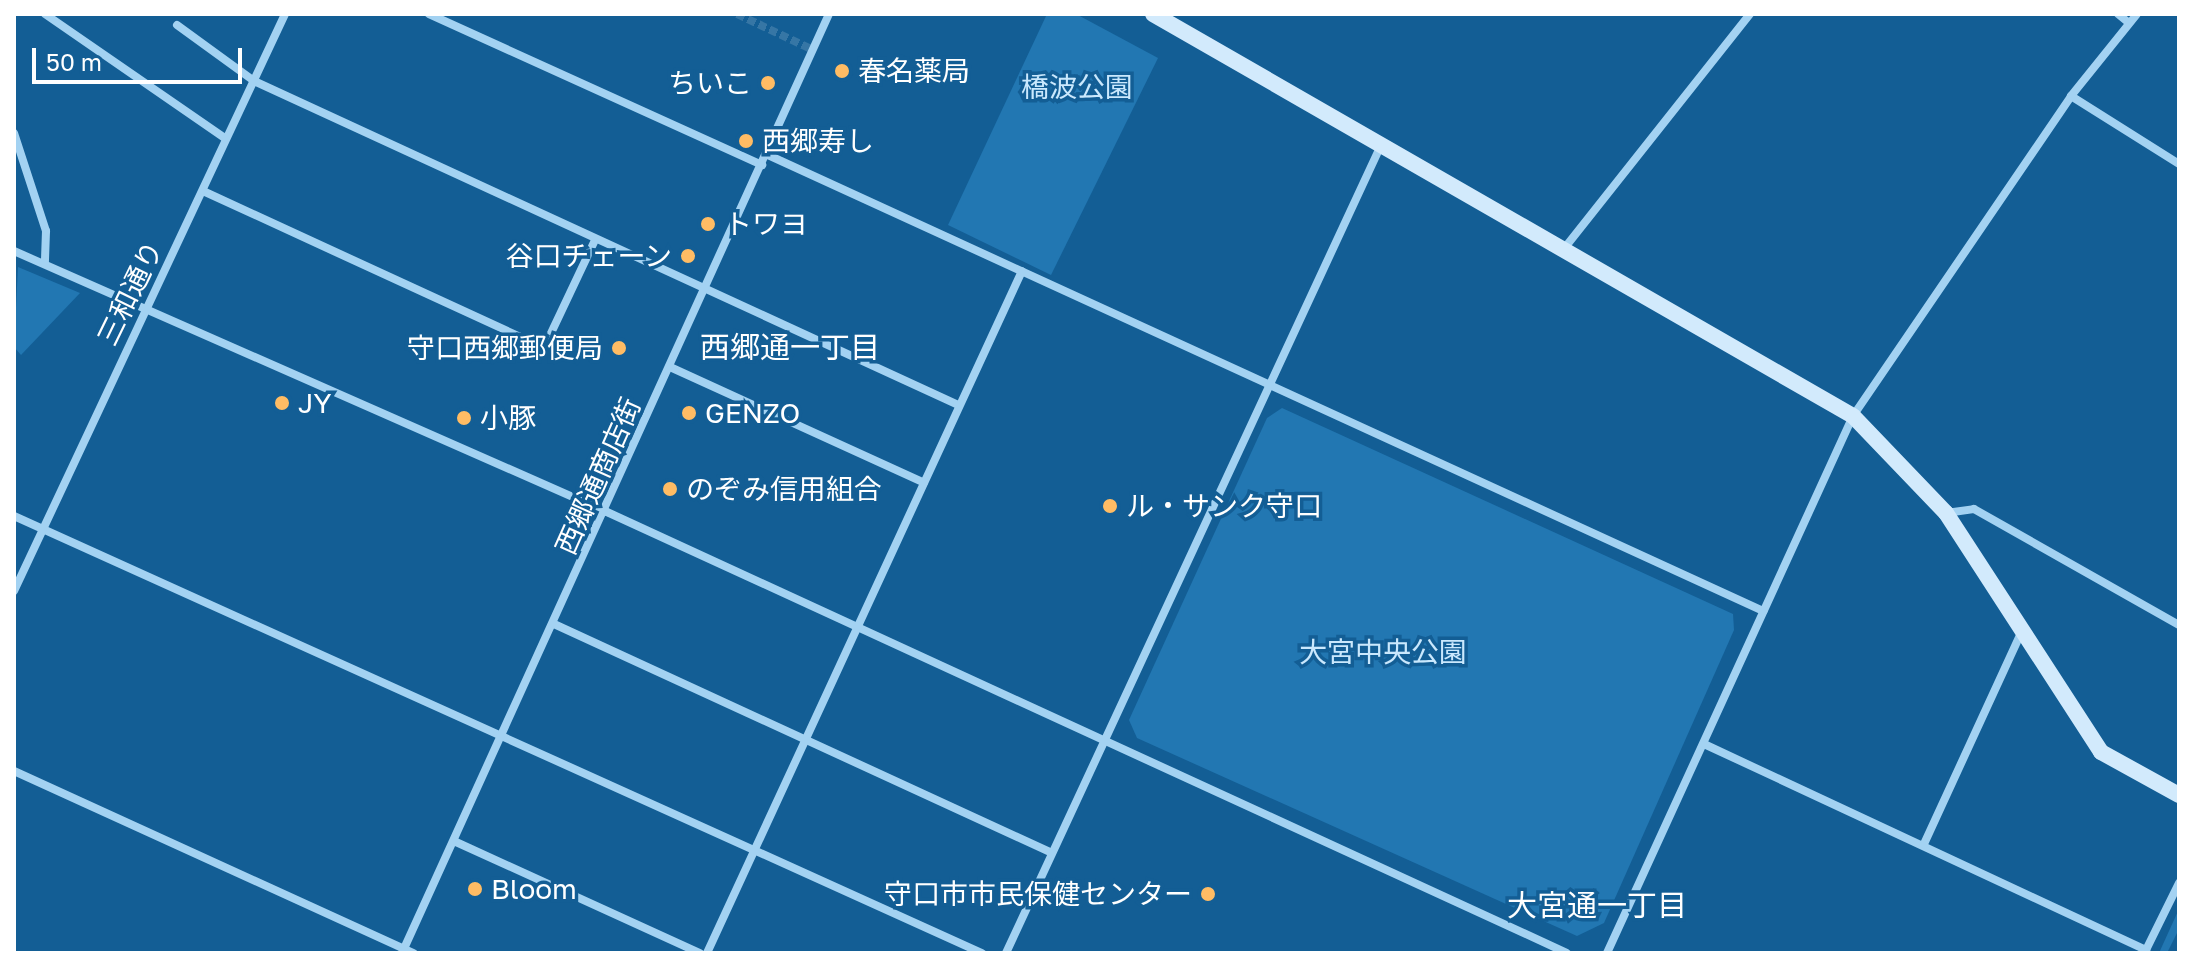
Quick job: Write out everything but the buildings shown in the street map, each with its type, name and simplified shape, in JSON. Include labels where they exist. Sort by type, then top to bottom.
[{"type":"street","points":[[45,14],[225,138]]},
{"type":"street","name":"三和通り","points":[[14,591],[285,14]]},
{"type":"street","points":[[429,14],[762,165]]},
{"type":"street","name":"西郷通商店街","points":[[403,951],[607,512],[704,287],[768,155],[829,14]]},
{"type":"street","points":[[1153,14],[1853,416],[1946,513],[2020,635],[2101,752],[2179,795]]},
{"type":"street","points":[[1562,251],[1750,14]]},
{"type":"street","points":[[2118,14],[2129,23]]},
{"type":"street","points":[[1607,953],[1853,416],[2071,96],[2137,14]]},
{"type":"street","points":[[177,25],[254,81],[958,405]]},
{"type":"street","points":[[2071,96],[2179,164]]},
{"type":"street","points":[[14,133],[46,231],[45,263]]},
{"type":"street","points":[[1006,953],[1381,145]]},
{"type":"street","points":[[768,155],[1269,388],[1763,611]]},
{"type":"street","points":[[203,191],[544,348],[595,240]]},
{"type":"street","points":[[14,251],[149,305],[607,512],[1567,953]]},
{"type":"street","points":[[707,953],[1022,271]]},
{"type":"street","points":[[670,367],[924,483]]},
{"type":"street","points":[[1946,513],[1974,509],[2179,625]]},
{"type":"street","points":[[14,516],[982,953]]},
{"type":"street","points":[[554,624],[1052,853]]},
{"type":"street","points":[[1924,844],[2020,635]]},
{"type":"street","points":[[1704,744],[1924,844],[2145,951],[2179,883]]},
{"type":"street","points":[[14,771],[413,953]]},
{"type":"street","points":[[456,842],[700,953]]},
{"type":"green space","name":"橋波公園","points":[[1047,14],[1076,14],[1158,58],[1051,275],[948,225]]},
{"type":"green space","points":[[18,267],[80,293],[21,355],[14,347]]},
{"type":"green space","name":"大宮中央公園","points":[[1282,408],[1733,614],[1734,630],[1604,923],[1577,936],[1137,738],[1129,720],[1267,418]]},
{"type":"green space","points":[[2179,909],[2179,929],[2167,953],[2159,953]]},
{"type":"tunnel","points":[[737,14],[813,50]]},
{"type":"place","name":"春名薬局","points":[[842,71]]},
{"type":"place","name":"ちいこ","points":[[768,83]]},
{"type":"place","name":"西郷寿し","points":[[746,141]]},
{"type":"place","name":"トワヨ","points":[[708,224]]},
{"type":"place","name":"谷口チェーン","points":[[688,256]]},
{"type":"place","name":"守口西郷郵便局","points":[[619,348]]},
{"type":"place","name":"JY","points":[[282,403]]},
{"type":"place","name":"GENZO","points":[[689,413]]},
{"type":"place","name":"小豚","points":[[464,418]]},
{"type":"place","name":"のぞみ信用組合","points":[[670,489]]},
{"type":"place","name":"ル・サンク守口","points":[[1110,506]]},
{"type":"place","name":"Bloom","points":[[475,889]]},
{"type":"place","name":"守口市市民保健センター","points":[[1208,894]]},
{"type":"district","name":"西郷通一丁目","points":[[790,347]]},
{"type":"district","name":"大宮通一丁目","points":[[1597,905]]}]
